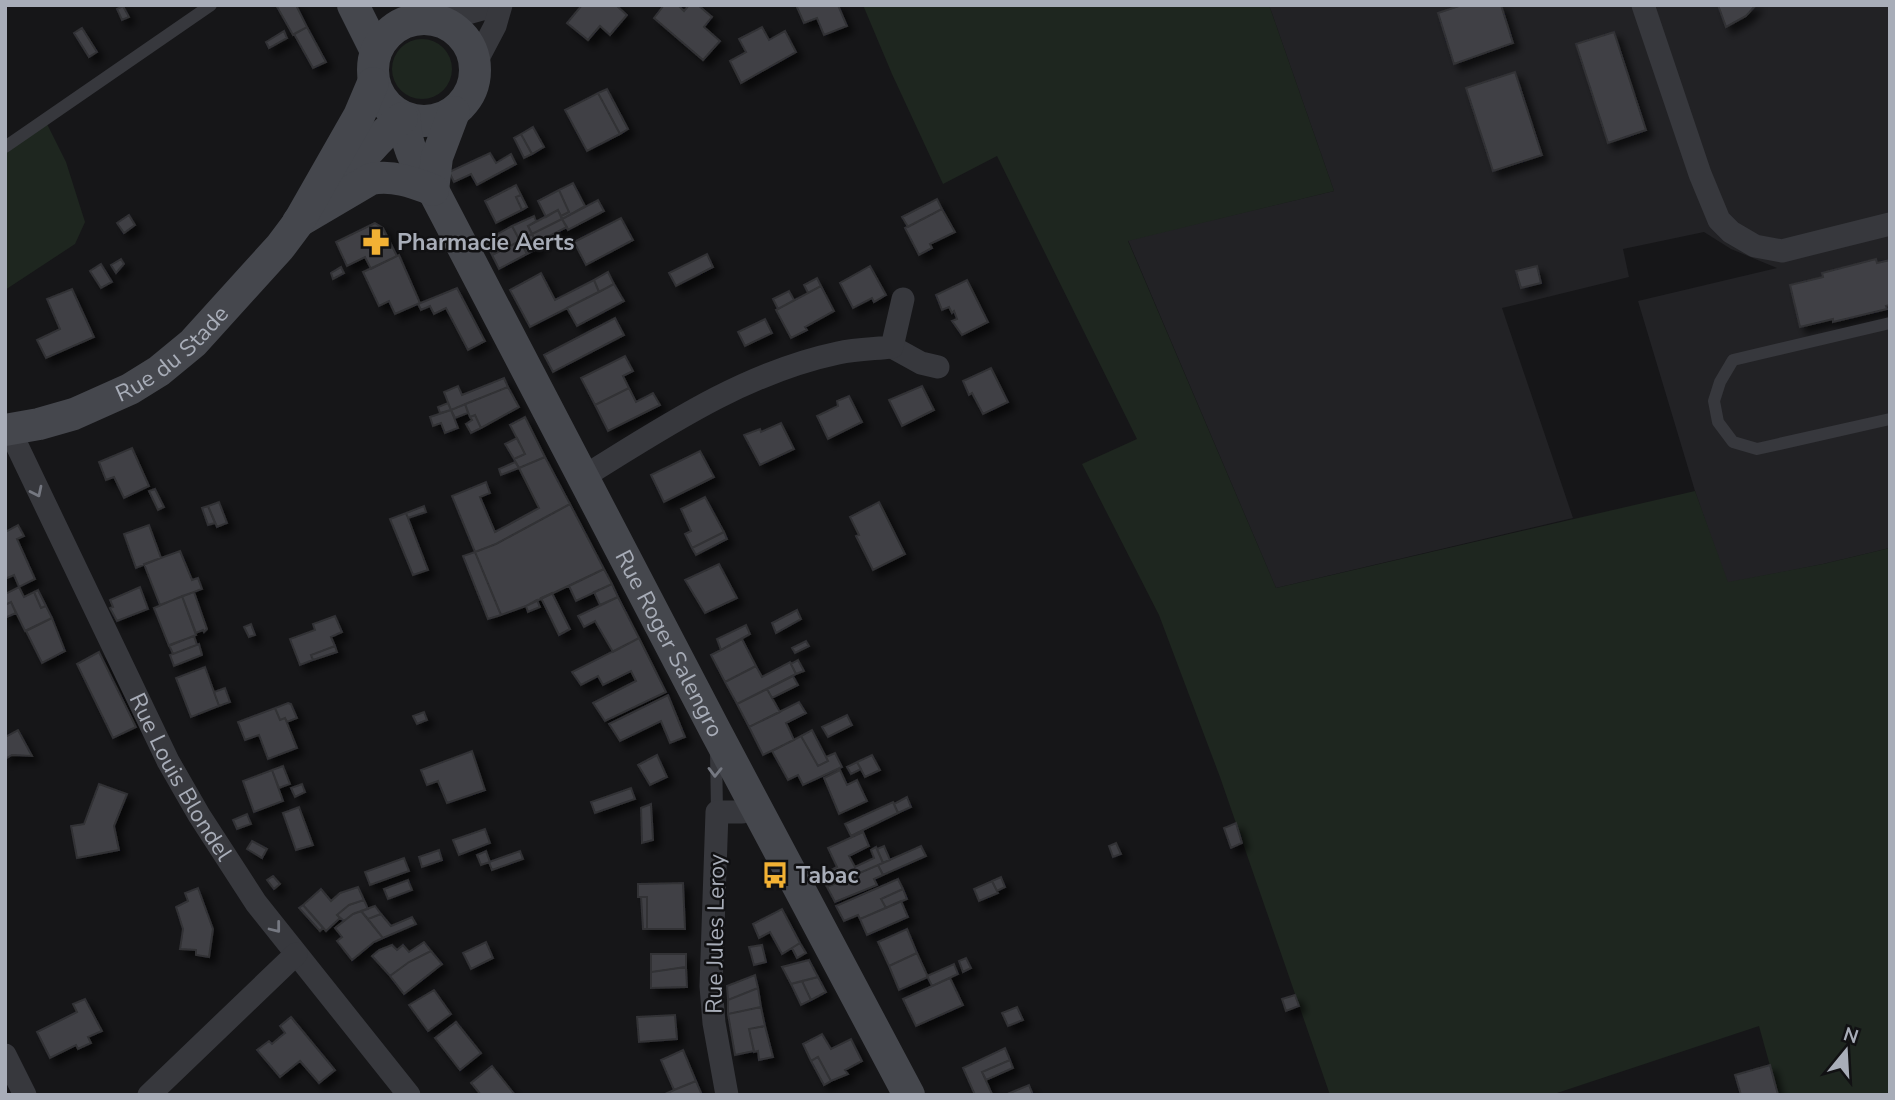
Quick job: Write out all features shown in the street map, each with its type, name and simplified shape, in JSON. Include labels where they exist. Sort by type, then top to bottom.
[{"type":"main road","points":[[353,5],[376,51]]},
{"type":"main road","points":[[388,5],[427,21],[448,25],[463,37],[469,46],[475,64],[473,86],[468,96],[454,112],[430,122],[404,118],[384,104],[373,83],[372,72],[376,51],[382,39],[403,23],[427,21]]},
{"type":"main road","name":"Rue du Stade","points":[[7,430],[74,414],[130,389],[159,371],[192,343],[280,247],[298,223],[359,116],[373,83]]},
{"type":"main road","points":[[433,190],[437,157],[454,112]]},
{"type":"main road","name":"Rue du Stade","points":[[326,207],[351,169],[377,138],[404,118]]},
{"type":"main road","name":"Rue Roger Salengro","points":[[404,118],[404,133],[421,174],[433,190],[909,1095]]},
{"type":"main road","name":"Rue du Stade","points":[[298,223],[371,179],[384,176],[433,190]]},
{"type":"street","points":[[427,21],[499,5],[495,26],[475,64]]},
{"type":"street","points":[[1643,5],[1700,174],[1719,220],[1731,232],[1755,246],[1782,251],[1890,224]]},
{"type":"street","points":[[892,347],[903,299]]},
{"type":"street","points":[[585,480],[593,471],[664,426],[727,391],[785,369],[839,352],[892,347],[921,363],[938,367]]},
{"type":"street","name":"Rue Louis Blondel","points":[[7,430],[169,761],[256,903],[410,1095]]},
{"type":"street","points":[[717,811],[742,812],[755,806]]},
{"type":"street","name":"Rue Jules Leroy","points":[[717,811],[711,986],[714,1023],[727,1095]]},
{"type":"street","points":[[149,1095],[296,954]]},
{"type":"street","points":[[5,1055],[25,1095]]},
{"type":"lane","points":[[5,147],[211,5]]},
{"type":"lane","points":[[1890,323],[1733,360],[1720,382],[1714,401],[1718,422],[1733,442],[1757,449],[1890,419]]},
{"type":"lane","points":[[716,732],[717,811]]},
{"type":"shaded area","points":[[863,5],[1269,5],[1334,191],[1128,241],[1276,588],[1695,491],[1728,582],[1890,548],[1890,1095],[1778,1095],[1759,1026],[1551,1095],[1330,1095],[1220,777],[1159,615],[1082,464],[1137,439],[997,156],[943,184]]},
{"type":"shaded area","points":[[1269,5],[1890,5],[1890,548],[1727,583],[1695,491],[1638,301],[1777,268],[1731,249],[1704,232],[1623,249],[1629,277],[1502,308],[1573,518],[1276,588],[1128,240],[1334,191]]},
{"type":"shaded area","points":[[416,39],[428,39],[444,47],[450,57],[450,81],[444,91],[428,99],[416,99],[400,91],[392,75],[392,63],[400,47]]},
{"type":"shaded area","points":[[45,120],[66,162],[85,222],[75,244],[5,290],[5,147]]},
{"type":"building","points":[[276,5],[296,5],[307,27],[293,35]]},
{"type":"building","points":[[582,5],[616,5],[627,15],[610,35],[600,26],[588,40],[567,23]]},
{"type":"building","points":[[664,5],[678,5],[684,11],[689,5],[698,5],[712,17],[704,27],[720,41],[703,60],[654,18]]},
{"type":"building","points":[[796,5],[838,5],[847,26],[824,35],[817,18],[804,23]]},
{"type":"building","points":[[1462,5],[1501,5],[1513,43],[1454,64],[1438,13]]},
{"type":"building","points":[[1718,5],[1756,5],[1746,16],[1726,27]]},
{"type":"building","points":[[123,6],[129,17],[122,20],[117,9]]},
{"type":"building","points":[[307,27],[326,62],[313,68],[294,34]]},
{"type":"building","points":[[762,27],[769,40],[785,31],[796,52],[741,83],[730,61],[746,52],[739,39]]},
{"type":"building","points":[[82,28],[97,52],[89,57],[74,33]]},
{"type":"building","points":[[284,31],[287,38],[269,48],[266,42]]},
{"type":"building","points":[[1614,32],[1646,130],[1608,143],[1576,44]]},
{"type":"building","points":[[1515,72],[1542,155],[1493,171],[1466,88]]},
{"type":"building","points":[[607,89],[628,129],[620,134],[598,93]]},
{"type":"building","points":[[598,93],[620,134],[587,151],[565,110]]},
{"type":"building","points":[[533,127],[544,147],[532,154],[521,134]]},
{"type":"building","points":[[521,134],[532,154],[524,158],[514,138]]},
{"type":"building","points":[[490,153],[496,163],[511,154],[516,164],[477,185],[471,174],[454,182],[449,172]]},
{"type":"building","points":[[573,183],[585,206],[562,219],[561,216],[569,212],[559,190]]},
{"type":"building","points":[[516,185],[521,195],[516,197],[522,210],[496,223],[485,201]]},
{"type":"building","points":[[559,190],[569,212],[561,216],[558,210],[546,217],[538,201]]},
{"type":"building","points":[[521,195],[527,207],[522,210],[516,197]]},
{"type":"building","points":[[937,199],[942,209],[908,227],[902,217]]},
{"type":"building","points":[[598,200],[604,211],[568,230],[562,219]]},
{"type":"building","points":[[942,209],[955,232],[930,244],[932,248],[919,255],[905,228]]},
{"type":"building","points":[[558,210],[562,219],[532,234],[528,226]]},
{"type":"building","points":[[129,215],[135,225],[124,233],[117,223]]},
{"type":"building","points":[[534,216],[536,221],[528,226],[532,234],[520,241],[512,226]]},
{"type":"building","points":[[621,218],[633,240],[586,265],[574,242]]},
{"type":"building","points":[[562,219],[567,227],[536,243],[532,234]]},
{"type":"building","points":[[375,223],[383,228],[397,256],[371,269],[365,257],[347,266],[336,242]]},
{"type":"building","points":[[512,226],[520,241],[492,255],[485,241]]},
{"type":"building","points":[[532,234],[539,248],[527,254],[520,241]]},
{"type":"building","points":[[520,241],[527,254],[499,269],[492,255]]},
{"type":"building","points":[[707,254],[713,267],[676,286],[669,273]]},
{"type":"building","points":[[399,255],[420,303],[395,314],[389,301],[379,306],[363,272]]},
{"type":"building","points":[[121,259],[124,264],[116,273],[111,265]]},
{"type":"building","points":[[1876,259],[1877,263],[1890,260],[1890,305],[1886,306],[1887,309],[1800,327],[1790,285],[1823,277],[1822,273]]},
{"type":"building","points":[[101,264],[112,282],[101,288],[90,271]]},
{"type":"building","points":[[870,266],[886,295],[874,302],[872,298],[853,308],[840,283]]},
{"type":"building","points":[[1537,266],[1541,283],[1521,288],[1516,271]]},
{"type":"building","points":[[341,267],[344,273],[333,279],[331,273]]},
{"type":"building","points":[[608,272],[614,284],[599,292],[594,280]]},
{"type":"building","points":[[541,273],[555,300],[594,280],[599,292],[530,327],[510,290]]},
{"type":"building","points":[[817,278],[821,286],[808,293],[804,285]]},
{"type":"building","points":[[967,280],[988,322],[962,335],[952,321],[957,319],[954,311],[952,313],[949,307],[942,310],[936,295]]},
{"type":"building","points":[[614,284],[624,301],[577,326],[567,308]]},
{"type":"building","points":[[821,286],[834,311],[791,338],[776,310]]},
{"type":"building","points":[[457,288],[485,341],[468,350],[446,308],[434,314],[430,306],[421,310],[418,304]]},
{"type":"building","points":[[72,289],[94,337],[46,358],[37,340],[60,329],[47,299]]},
{"type":"building","points":[[789,291],[794,300],[778,309],[773,299]]},
{"type":"building","points":[[615,318],[624,335],[553,372],[544,355]]},
{"type":"building","points":[[765,319],[772,333],[745,346],[738,332]]},
{"type":"building","points":[[625,356],[633,371],[623,376],[629,388],[595,405],[581,378]]},
{"type":"building","points":[[991,368],[1008,402],[983,414],[972,393],[969,395],[963,381]]},
{"type":"building","points":[[504,378],[508,387],[451,410],[444,392],[458,386],[462,395]]},
{"type":"building","points":[[922,386],[934,410],[902,426],[889,400]]},
{"type":"building","points":[[508,387],[519,407],[481,428],[475,415],[470,417],[465,404]]},
{"type":"building","points":[[629,388],[636,402],[653,393],[660,405],[608,431],[595,405]]},
{"type":"building","points":[[849,396],[862,422],[828,439],[817,416],[838,406],[837,401]]},
{"type":"building","points":[[448,403],[451,410],[440,413],[438,407]]},
{"type":"building","points":[[465,404],[468,413],[455,418],[451,410]]},
{"type":"building","points":[[451,410],[458,428],[445,433],[441,423],[433,426],[430,417]]},
{"type":"building","points":[[475,415],[481,428],[471,433],[466,424],[472,420],[470,417]]},
{"type":"building","points":[[525,417],[545,457],[519,468],[514,459],[525,454],[510,425]]},
{"type":"building","points":[[781,423],[794,449],[760,465],[744,435],[760,429],[761,432]]},
{"type":"building","points":[[517,438],[525,454],[514,459],[505,444]]},
{"type":"building","points":[[132,448],[149,486],[124,498],[114,477],[106,480],[99,462]]},
{"type":"building","points":[[700,451],[714,477],[664,502],[651,475]]},
{"type":"building","points":[[545,457],[570,504],[496,544],[475,552],[452,496],[486,482],[490,493],[480,497],[495,532],[539,508],[519,468]]},
{"type":"building","points":[[515,462],[519,468],[501,475],[499,469]]},
{"type":"building","points":[[155,489],[164,507],[158,510],[149,491]]},
{"type":"building","points":[[705,497],[724,532],[692,548],[685,534],[691,531],[681,509]]},
{"type":"building","points":[[219,502],[227,523],[217,527],[208,506]]},
{"type":"building","points":[[879,502],[905,554],[873,570],[850,517]]},
{"type":"building","points":[[570,504],[604,569],[501,615],[475,552],[496,544]]},
{"type":"building","points":[[208,506],[215,523],[208,525],[202,508]]},
{"type":"building","points":[[424,506],[426,512],[408,518],[406,513]]},
{"type":"building","points":[[406,513],[428,570],[413,575],[390,519]]},
{"type":"building","points":[[18,525],[24,536],[17,539],[35,579],[19,587],[14,575],[5,579],[5,532]]},
{"type":"building","points":[[149,525],[161,558],[136,568],[124,534]]},
{"type":"building","points":[[724,532],[727,539],[696,555],[692,548]]},
{"type":"building","points":[[180,551],[192,580],[198,578],[202,589],[160,605],[144,564]]},
{"type":"building","points":[[475,552],[501,615],[488,619],[463,556]]},
{"type":"building","points":[[719,564],[737,598],[705,613],[685,580]]},
{"type":"building","points":[[604,569],[612,584],[576,601],[569,586]]},
{"type":"building","points":[[612,584],[618,597],[600,605],[594,592]]},
{"type":"building","points":[[19,587],[24,597],[34,592],[41,608],[46,606],[52,618],[25,631],[11,602],[5,605],[5,594]]},
{"type":"building","points":[[140,587],[148,609],[117,621],[110,608],[113,607],[110,600]]},
{"type":"building","points":[[38,590],[46,606],[41,608],[34,592]]},
{"type":"building","points":[[194,592],[207,629],[204,632],[203,630],[196,633],[182,596]]},
{"type":"building","points":[[552,593],[570,629],[559,635],[541,598]]},
{"type":"building","points":[[182,596],[196,635],[169,646],[154,608]]},
{"type":"building","points":[[618,597],[639,638],[613,652],[595,621],[584,627],[578,616]]},
{"type":"building","points":[[537,600],[540,607],[528,612],[526,606]]},
{"type":"building","points":[[11,602],[16,613],[5,618],[5,605]]},
{"type":"building","points":[[797,610],[801,619],[776,633],[772,623]]},
{"type":"building","points":[[335,616],[342,632],[331,637],[335,646],[311,655],[313,660],[300,665],[290,639],[315,630],[313,624]]},
{"type":"building","points":[[52,618],[65,651],[42,663],[26,631]]},
{"type":"building","points":[[251,624],[255,635],[249,637],[244,627]]},
{"type":"building","points":[[746,625],[750,634],[721,650],[717,639]]},
{"type":"building","points":[[194,636],[197,645],[173,654],[169,645]]},
{"type":"building","points":[[639,638],[666,692],[605,721],[593,703],[636,681],[631,671],[603,685],[598,676],[581,685],[572,672]]},
{"type":"building","points":[[742,639],[756,666],[725,682],[711,655]]},
{"type":"building","points":[[806,641],[809,646],[795,653],[792,648]]},
{"type":"building","points":[[199,644],[202,655],[174,666],[170,655]]},
{"type":"building","points":[[335,646],[337,652],[313,660],[311,655]]},
{"type":"building","points":[[99,652],[136,727],[113,738],[77,664]]},
{"type":"building","points":[[798,660],[804,671],[796,674],[791,664]]},
{"type":"building","points":[[790,662],[796,674],[737,704],[725,682],[756,666],[762,677]]},
{"type":"building","points":[[205,667],[219,706],[191,717],[176,678]]},
{"type":"building","points":[[793,676],[798,685],[772,698],[767,689]]},
{"type":"building","points":[[225,688],[230,702],[219,706],[214,692]]},
{"type":"building","points":[[767,689],[780,712],[749,727],[737,704]]},
{"type":"building","points":[[668,695],[685,737],[670,743],[661,721],[620,741],[609,724]]},
{"type":"building","points":[[799,702],[806,713],[786,723],[794,740],[763,755],[749,727]]},
{"type":"building","points":[[288,703],[297,718],[287,722],[285,718],[280,720],[275,708]]},
{"type":"building","points":[[275,708],[280,720],[285,718],[297,748],[268,759],[259,735],[245,740],[238,722]]},
{"type":"building","points":[[424,712],[427,720],[417,724],[413,716]]},
{"type":"building","points":[[847,715],[852,725],[828,737],[822,727]]},
{"type":"building","points":[[18,730],[32,756],[12,755],[5,759],[5,737]]},
{"type":"building","points":[[812,730],[828,761],[818,766],[801,736]]},
{"type":"building","points":[[801,736],[818,766],[828,761],[826,757],[835,753],[842,767],[803,785],[798,775],[788,780],[772,751]]},
{"type":"building","points":[[472,751],[485,790],[447,803],[438,781],[427,785],[421,770]]},
{"type":"building","points":[[657,755],[667,777],[650,785],[638,765]]},
{"type":"building","points":[[872,755],[880,770],[865,777],[857,762]]},
{"type":"building","points":[[857,762],[861,769],[851,774],[847,767]]},
{"type":"building","points":[[283,766],[290,784],[279,788],[272,770]]},
{"type":"building","points":[[272,770],[283,801],[254,812],[243,781]]},
{"type":"building","points":[[840,770],[847,785],[857,780],[867,801],[839,814],[824,778]]},
{"type":"building","points":[[99,784],[127,794],[114,826],[119,850],[77,858],[71,826],[84,824]]},
{"type":"building","points":[[302,784],[305,792],[295,797],[291,788]]},
{"type":"building","points":[[631,788],[635,799],[595,813],[591,802]]},
{"type":"building","points":[[907,797],[911,807],[898,813],[894,804]]},
{"type":"building","points":[[893,802],[898,813],[851,836],[845,824]]},
{"type":"building","points":[[651,804],[653,840],[642,843],[641,808]]},
{"type":"building","points":[[299,807],[313,845],[296,850],[283,813]]},
{"type":"building","points":[[247,814],[251,824],[237,829],[233,820]]},
{"type":"building","points":[[1236,823],[1242,843],[1231,848],[1224,828]]},
{"type":"building","points":[[485,829],[490,843],[459,855],[453,840]]},
{"type":"building","points":[[863,832],[869,846],[849,856],[855,867],[874,858],[871,850],[876,847],[883,863],[827,887],[820,876],[837,867],[828,848]]},
{"type":"building","points":[[252,841],[267,849],[262,858],[247,849]]},
{"type":"building","points":[[1116,843],[1121,854],[1113,857],[1109,846]]},
{"type":"building","points":[[884,846],[890,860],[883,863],[877,849]]},
{"type":"building","points":[[921,846],[926,856],[883,875],[878,865]]},
{"type":"building","points":[[439,850],[442,860],[422,867],[419,857]]},
{"type":"building","points":[[486,851],[490,862],[481,865],[477,855]]},
{"type":"building","points":[[520,851],[523,859],[492,870],[489,862]]},
{"type":"building","points":[[404,858],[409,871],[370,885],[365,872]]},
{"type":"building","points":[[878,865],[883,875],[874,879],[877,885],[835,902],[827,887]]},
{"type":"building","points":[[273,876],[280,884],[274,889],[267,880]]},
{"type":"building","points":[[1001,877],[1005,887],[997,891],[992,881]]},
{"type":"building","points":[[898,879],[903,889],[881,899],[886,908],[860,919],[858,915],[844,921],[836,906]]},
{"type":"building","points":[[408,880],[412,890],[388,899],[384,889]]},
{"type":"building","points":[[992,881],[998,893],[979,901],[974,889]]},
{"type":"building","points":[[683,883],[685,929],[647,929],[647,897],[638,897],[638,884]]},
{"type":"building","points":[[358,887],[364,900],[349,905],[337,915],[340,918],[326,931],[303,905],[321,889],[331,901],[340,893]]},
{"type":"building","points":[[198,888],[213,929],[209,957],[196,955],[196,950],[180,949],[183,929],[176,907],[188,901],[185,893]]},
{"type":"building","points":[[903,889],[907,899],[886,908],[881,899]]},
{"type":"building","points":[[641,897],[647,897],[647,929],[643,929]]},
{"type":"building","points":[[364,900],[368,909],[353,914],[344,921],[337,915],[349,905]]},
{"type":"building","points":[[901,901],[908,917],[867,935],[860,919]]},
{"type":"building","points":[[303,905],[323,928],[320,931],[299,908]]},
{"type":"building","points":[[375,906],[381,914],[368,919],[361,911]]},
{"type":"building","points":[[782,909],[800,943],[782,954],[770,932],[759,938],[753,924]]},
{"type":"building","points":[[361,911],[383,938],[352,960],[337,941],[342,937],[335,928]]},
{"type":"building","points":[[381,914],[391,926],[412,917],[416,924],[383,938],[368,919]]},
{"type":"building","points":[[907,929],[917,953],[889,966],[878,942]]},
{"type":"building","points":[[424,942],[431,951],[390,976],[372,956],[392,945],[397,950],[403,945],[409,952]]},
{"type":"building","points":[[486,942],[493,958],[471,969],[463,953]]},
{"type":"building","points":[[800,943],[806,953],[797,958],[792,948]]},
{"type":"building","points":[[762,945],[766,962],[754,965],[749,947]]},
{"type":"building","points":[[431,951],[442,964],[404,994],[390,976]]},
{"type":"building","points":[[917,953],[928,977],[899,990],[889,966]]},
{"type":"building","points":[[651,954],[686,954],[686,967],[651,972]]},
{"type":"building","points":[[966,958],[971,968],[963,972],[959,961]]},
{"type":"building","points":[[809,960],[818,977],[791,984],[782,967]]},
{"type":"building","points":[[954,964],[958,974],[932,986],[927,976]]},
{"type":"building","points":[[686,967],[687,987],[651,988],[651,972]]},
{"type":"building","points":[[755,975],[758,988],[728,1000],[727,986]]},
{"type":"building","points":[[818,977],[826,992],[811,1000],[802,981]]},
{"type":"building","points":[[950,978],[963,1005],[916,1026],[903,999]]},
{"type":"building","points":[[802,981],[811,1000],[801,1005],[791,984]]},
{"type":"building","points":[[758,988],[761,1007],[728,1014],[728,1000]]},
{"type":"building","points":[[434,990],[451,1014],[428,1031],[409,1005]]},
{"type":"building","points":[[1295,995],[1299,1006],[1286,1011],[1282,999]]},
{"type":"building","points":[[85,999],[102,1031],[88,1037],[91,1043],[78,1049],[76,1045],[50,1058],[37,1032],[77,1012],[73,1004]]},
{"type":"building","points":[[761,1007],[765,1026],[749,1029],[754,1051],[735,1055],[728,1014]]},
{"type":"building","points":[[1017,1007],[1023,1020],[1008,1026],[1002,1013]]},
{"type":"building","points":[[675,1015],[677,1039],[639,1042],[637,1017]]},
{"type":"building","points":[[291,1017],[335,1070],[319,1083],[300,1061],[280,1077],[257,1050],[269,1041],[272,1044],[285,1033],[280,1026]]},
{"type":"building","points":[[456,1022],[481,1053],[460,1070],[435,1038]]},
{"type":"building","points":[[765,1026],[773,1057],[759,1060],[758,1051],[754,1052],[749,1029]]},
{"type":"building","points":[[822,1034],[831,1049],[851,1039],[862,1061],[845,1070],[848,1074],[831,1081],[818,1057],[811,1061],[803,1044]]},
{"type":"building","points":[[1005,1048],[1010,1060],[982,1072],[992,1094],[975,1095],[963,1068]]},
{"type":"building","points":[[683,1050],[696,1081],[674,1090],[661,1060]]},
{"type":"building","points":[[818,1057],[831,1081],[824,1085],[811,1061]]},
{"type":"building","points":[[1010,1060],[1013,1068],[986,1080],[982,1072]]},
{"type":"building","points":[[1770,1065],[1778,1095],[1741,1095],[1735,1075]]},
{"type":"building","points":[[492,1066],[515,1095],[481,1095],[471,1083]]},
{"type":"building","points":[[696,1081],[702,1095],[663,1095],[674,1090]]},
{"type":"building","points":[[1029,1085],[1033,1095],[1005,1095]]},
{"type":"place","name":"Pharmacie Aerts","points":[[376,242]]},
{"type":"place","name":"Tabac","points":[[775,875]]}]
